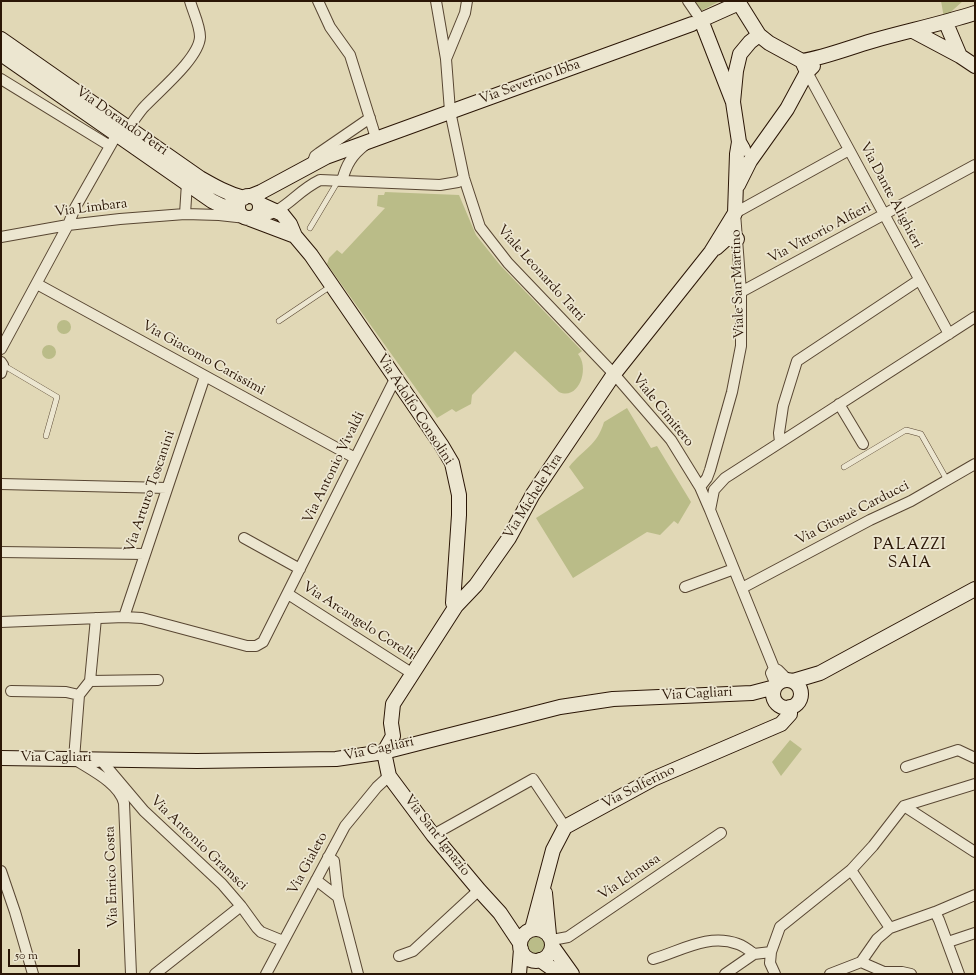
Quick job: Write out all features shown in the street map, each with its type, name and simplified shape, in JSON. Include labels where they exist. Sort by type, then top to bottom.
[{"type":"street","points":[[1,349],[68,225],[75,208],[110,146],[196,51],[199,44],[200,32],[190,1]]},
{"type":"street","points":[[318,1],[330,27],[350,55],[370,118],[373,140]]},
{"type":"street","name":"Viale Leonardo Tatti","points":[[436,1],[446,59],[450,111],[464,178],[480,227],[508,263],[614,374]]},
{"type":"street","points":[[446,59],[465,13],[467,1]]},
{"type":"street","points":[[688,1],[696,22],[733,102]]},
{"type":"street","points":[[739,2],[759,35],[804,67]]},
{"type":"street","name":"Via Severino Ibba","points":[[248,209],[261,192],[326,157],[696,22],[739,2]]},
{"type":"street","points":[[736,189],[750,161],[788,109],[804,67],[820,58],[872,41],[975,13]]},
{"type":"street","points":[[946,22],[960,56]]},
{"type":"street","points":[[913,31],[960,56],[975,66]]},
{"type":"street","points":[[733,102],[736,71],[740,54],[750,42],[759,35]]},
{"type":"street","name":"Via Dorando Petri","points":[[1,39],[84,96],[122,131],[187,183],[222,206],[248,209]]},
{"type":"street","name":"Via Dorando Petri","points":[[1,54],[122,131],[200,178],[236,196],[248,209]]},
{"type":"street","name":"Via Dante Alighieri","points":[[804,67],[949,334]]},
{"type":"street","name":"Via Dorando Petri","points":[[1,79],[110,146]]},
{"type":"street","name":"Viale San Martino","points":[[700,487],[707,478],[710,470],[732,392],[741,346],[741,292],[735,213],[737,154],[739,142],[733,102]]},
{"type":"street","points":[[312,164],[315,156],[370,118]]},
{"type":"street","name":"Via Severino Ibba","points":[[340,181],[350,160],[356,152],[373,140]]},
{"type":"street","points":[[739,142],[743,149],[748,152],[755,151],[760,146]]},
{"type":"street","points":[[735,213],[849,150]]},
{"type":"street","name":"Via Vittorio Alfieri","points":[[741,292],[975,166]]},
{"type":"street","points":[[277,211],[310,185],[320,180],[440,185],[458,182],[464,178]]},
{"type":"street","points":[[185,214],[187,183]]},
{"type":"street","name":"Via Adolfo Consolini","points":[[248,209],[277,211],[286,218],[295,236],[311,255],[442,446],[452,463],[457,480],[459,495],[453,603],[456,606]]},
{"type":"street","name":"Via Adolfo Consolini","points":[[248,209],[295,236]]},
{"type":"street","name":"Via Limbara","points":[[1,237],[68,225],[120,219],[185,214],[220,215],[248,209]]},
{"type":"street","name":"Via Michele Pira","points":[[384,752],[393,736],[391,723],[393,704],[456,606],[476,585],[509,538],[533,494],[614,374],[711,252],[735,213]]},
{"type":"street","name":"Via Michele Pira","points":[[711,252],[726,239],[737,239]]},
{"type":"street","points":[[780,442],[779,433],[783,406],[796,361],[919,280]]},
{"type":"street","name":"Via Giacomo Carissimi","points":[[37,284],[355,458]]},
{"type":"street","points":[[710,510],[714,490],[725,478],[975,317]]},
{"type":"street","name":"Viale Cimitero","points":[[614,374],[671,440],[700,487]]},
{"type":"street","name":"Via Arturo Toscanini","points":[[124,617],[205,376]]},
{"type":"street","name":"Via Antonio Vivaldi","points":[[124,617],[142,618],[247,646],[256,646],[263,642],[395,379]]},
{"type":"street","points":[[839,404],[863,444]]},
{"type":"street","name":"Via Giosuè Carducci","points":[[742,588],[870,520],[911,502],[975,464]]},
{"type":"street","points":[[710,470],[725,478]]},
{"type":"street","points":[[1,484],[167,488]]},
{"type":"street","points":[[700,487],[774,668],[778,670],[783,683]]},
{"type":"street","points":[[244,538],[300,569]]},
{"type":"street","points":[[1,552],[145,554]]},
{"type":"street","points":[[685,587],[734,569]]},
{"type":"street","name":"Via Cagliari","points":[[1,758],[197,761],[336,759],[384,752],[560,707],[613,699],[752,693],[818,674],[975,589]]},
{"type":"street","name":"Via Arcangelo Corelli","points":[[288,594],[413,674]]},
{"type":"street","points":[[1,622],[124,617]]},
{"type":"street","points":[[96,618],[90,681],[79,695],[74,759],[116,789],[123,797],[124,808],[131,811],[144,811]]},
{"type":"street","name":"Via Cagliari","points":[[800,695],[818,674]]},
{"type":"street","points":[[90,681],[158,680]]},
{"type":"street","points":[[783,683],[799,687],[800,695],[797,703],[782,704],[773,694],[783,683]]},
{"type":"street","points":[[11,691],[66,692],[79,695]]},
{"type":"street","name":"Via Cagliari","points":[[752,693],[782,704]]},
{"type":"street","name":"Via Solferino","points":[[565,827],[653,779],[769,729],[782,704]]},
{"type":"street","points":[[906,766],[958,750],[975,758]]},
{"type":"street","name":"Via Sant'Ignazio","points":[[384,752],[389,776],[433,835],[500,913],[520,946]]},
{"type":"street","points":[[97,774],[95,765],[100,759]]},
{"type":"street","name":"Via Antonio Gramsci","points":[[100,759],[144,811],[203,865],[241,906],[257,928],[262,932],[283,941]]},
{"type":"street","name":"Via Gialeto","points":[[266,974],[345,826],[377,787],[389,776]]},
{"type":"street","points":[[433,835],[533,779],[565,827],[553,850],[531,929],[524,934],[520,946],[519,974]]},
{"type":"street","points":[[775,974],[770,963],[771,952],[780,927],[851,870],[873,846],[904,806],[975,784]]},
{"type":"street","points":[[904,806],[975,852]]},
{"type":"street","name":"Via Enrico Costa","points":[[124,808],[131,974]]},
{"type":"street","name":"Via Ichnusa","points":[[551,941],[568,937],[721,833]]},
{"type":"street","points":[[328,857],[334,861],[338,898],[358,974]]},
{"type":"street","points":[[851,870],[890,928]]},
{"type":"street","points":[[1,871],[15,912],[33,974]]},
{"type":"street","points":[[316,880],[338,898]]},
{"type":"street","points":[[524,974],[537,960],[547,957],[551,941],[544,883]]},
{"type":"street","points":[[399,956],[413,951],[479,890]]},
{"type":"street","points":[[830,974],[860,962],[877,939],[890,928],[934,912],[975,894]]},
{"type":"street","points":[[155,974],[241,906]]},
{"type":"street","points":[[934,912],[948,942],[959,974]]},
{"type":"street","name":"Via Sant'Ignazio","points":[[500,913],[518,924],[531,929]]},
{"type":"street","points":[[531,929],[543,930],[572,974]]},
{"type":"street","points":[[948,942],[975,934]]},
{"type":"street","points":[[653,959],[694,944],[709,941],[730,942],[740,945],[754,954]]},
{"type":"street","points":[[520,946],[526,957],[537,960],[560,974]]},
{"type":"street","points":[[725,974],[754,954],[771,952]]},
{"type":"street","points":[[860,962],[884,972],[902,972],[911,974]]},
{"type":"lane","points":[[310,228],[340,181]]},
{"type":"lane","points":[[279,321],[331,285]]},
{"type":"lane","points":[[2,367],[57,397],[46,436]]},
{"type":"lane","points":[[844,467],[906,430],[921,434],[947,480]]},
{"type":"green space","points":[[694,1],[720,1],[701,11]]},
{"type":"green space","points":[[941,1],[963,1],[944,18]]},
{"type":"green space","points":[[385,192],[459,195],[476,235],[500,265],[582,351],[578,354],[583,367],[583,375],[577,388],[566,394],[559,392],[515,351],[472,395],[471,404],[456,412],[452,409],[437,418],[327,264],[329,258],[337,250],[342,254],[385,208],[377,206],[378,195],[384,195]]},
{"type":"green space","points":[[61,320],[67,320],[71,324],[71,330],[67,334],[61,334],[57,330],[57,324]]},
{"type":"green space","points":[[46,345],[52,345],[56,349],[56,355],[52,359],[46,359],[42,355],[42,349]]},
{"type":"green space","points":[[627,408],[651,448],[657,446],[691,502],[678,524],[674,521],[660,535],[647,532],[573,578],[536,518],[584,488],[569,467],[598,437],[604,422]]},
{"type":"green space","points":[[790,740],[802,749],[781,776],[772,762]]},
{"type":"green space","points":[[536,932],[545,936],[549,945],[545,954],[536,958],[527,954],[523,945],[527,936]]},
{"type":"district","name":"PALAZZI SAIA","points":[[910,555]]}]
